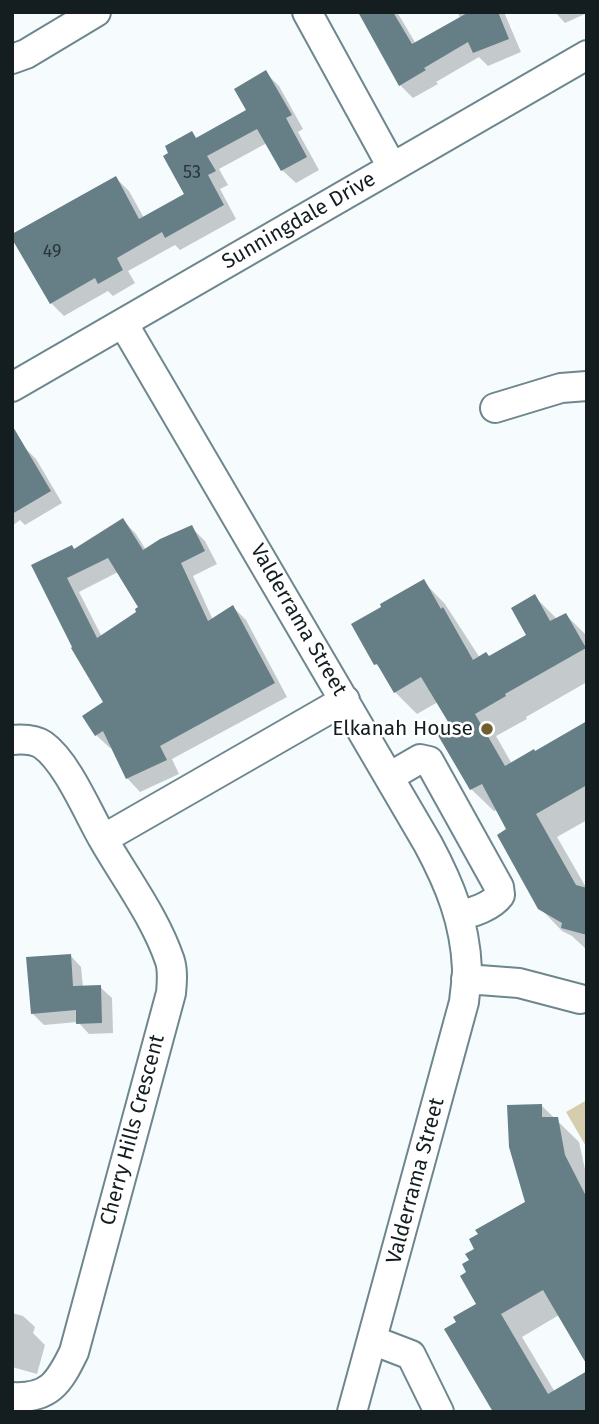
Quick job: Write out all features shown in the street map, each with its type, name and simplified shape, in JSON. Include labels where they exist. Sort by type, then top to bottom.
[{"type":"street","points":[[12,59],[26,54],[96,12]]},
{"type":"street","points":[[307,12],[393,167]]},
{"type":"street","name":"Sunningdale Drive","points":[[12,387],[587,55]]},
{"type":"street","name":"Valderrama Street","points":[[124,323],[389,776],[445,876],[459,915],[467,971],[464,1002],[352,1412]]},
{"type":"street","points":[[495,408],[561,388],[587,386]]},
{"type":"street","points":[[103,839],[345,700]]},
{"type":"street","name":"Cherry Hills Crescent","points":[[12,740],[29,739],[42,745],[61,763],[159,934],[171,965],[171,993],[74,1352],[62,1376],[46,1391],[29,1397],[12,1397]]},
{"type":"street","points":[[389,776],[420,760],[429,761],[499,887],[500,895],[496,901],[468,914],[459,915]]},
{"type":"street","points":[[466,979],[519,983],[580,999]]},
{"type":"street","points":[[372,1340],[411,1355],[439,1412]]},
{"type":"shaded area","points":[[587,1100],[587,1148],[566,1112]]},
{"type":"building","points":[[358,12],[393,12],[412,44],[469,12],[498,12],[509,39],[473,53],[468,42],[399,86]]},
{"type":"building","points":[[266,70],[292,115],[286,118],[307,157],[281,171],[257,129],[207,156],[216,171],[208,175],[224,205],[165,238],[162,232],[117,258],[123,270],[98,284],[95,278],[50,304],[12,239],[12,234],[116,176],[139,219],[184,194],[163,156],[168,153],[165,146],[192,131],[196,138],[246,110],[234,89]]},
{"type":"building","points":[[12,425],[51,491],[12,514]]},
{"type":"building","points":[[123,518],[143,550],[192,525],[205,551],[181,563],[208,621],[233,605],[275,683],[160,746],[167,760],[126,779],[103,731],[95,736],[82,716],[103,702],[71,648],[31,565],[72,545],[74,549]],"holes":[[[108,558],[138,607],[136,612],[97,638],[67,578]]]},
{"type":"building","points":[[424,579],[473,660],[486,652],[489,656],[526,635],[511,608],[535,594],[550,621],[566,613],[586,648],[475,714],[505,766],[587,721],[587,785],[536,814],[576,885],[587,888],[587,935],[561,928],[562,923],[538,909],[497,835],[506,829],[482,784],[470,790],[436,732],[450,725],[421,677],[394,693],[377,664],[374,665],[351,624]]},
{"type":"building","points":[[71,954],[73,986],[101,985],[102,1023],[76,1024],[76,1010],[31,1014],[26,957]]},
{"type":"building","points":[[542,1104],[542,1117],[558,1117],[565,1155],[587,1198],[587,1365],[543,1290],[501,1314],[548,1394],[587,1371],[587,1412],[493,1412],[444,1329],[456,1322],[453,1317],[476,1304],[460,1276],[466,1272],[462,1264],[469,1260],[465,1254],[474,1249],[469,1239],[478,1234],[475,1230],[525,1202],[509,1147],[507,1105]]},
{"type":"place","name":"Elkanah House","points":[[487,729]]}]
